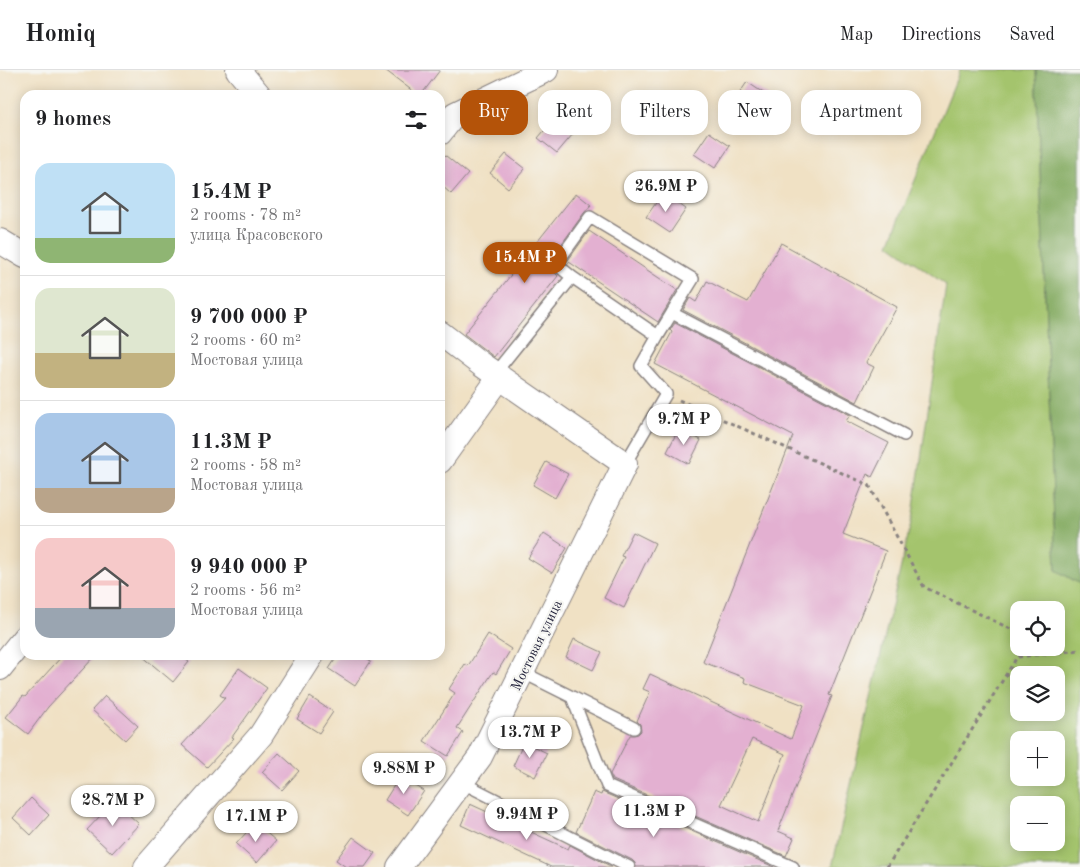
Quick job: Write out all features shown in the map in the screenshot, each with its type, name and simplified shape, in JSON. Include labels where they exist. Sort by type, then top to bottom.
[{"type":"street","points":[[238,70],[255,90]]},
{"type":"street","points":[[445,127],[455,114],[546,70]]},
{"type":"street","points":[[0,241],[20,253]]},
{"type":"street","points":[[445,337],[625,464]]},
{"type":"street","points":[[445,453],[497,375]]},
{"type":"street","name":"Мостовая улица","points":[[399,867],[480,757],[625,464]]},
{"type":"street","points":[[0,668],[20,644]]},
{"type":"street","points":[[146,867],[261,735],[309,660]]},
{"type":"lane","points":[[625,464],[666,394],[641,366],[693,279],[590,217],[556,264],[658,336]]},
{"type":"lane","points":[[497,375],[572,277]]},
{"type":"lane","points":[[672,313],[904,435]]},
{"type":"lane","points":[[522,672],[634,728]]},
{"type":"lane","points":[[572,698],[607,786],[793,867]]},
{"type":"lane","points":[[461,782],[629,867]]},
{"type":"path","points":[[666,394],[868,485],[924,587],[1010,629]]},
{"type":"path","points":[[1065,651],[1080,650]]},
{"type":"path","points":[[887,867],[1017,657],[1025,656]]},
{"type":"green space","points":[[960,70],[1036,70],[1056,570],[1080,584],[1080,867],[832,867],[913,514],[946,285],[889,244]]},
{"type":"green space","points":[[1036,70],[1080,70],[1080,584],[1056,570]]},
{"type":"building","points":[[385,70],[440,70],[425,90],[411,90]]},
{"type":"building","points":[[747,82],[759,90],[742,90]]},
{"type":"building","points":[[709,132],[730,146],[715,168],[694,154]]},
{"type":"building","points":[[541,135],[572,135],[557,153],[538,138]]},
{"type":"building","points":[[506,154],[525,169],[508,188],[490,173]]},
{"type":"building","points":[[445,155],[468,174],[451,194],[445,189]]},
{"type":"building","points":[[576,193],[591,205],[550,260],[549,267],[558,276],[494,357],[464,334]]},
{"type":"building","points":[[663,193],[686,209],[670,233],[646,217]]},
{"type":"building","points":[[589,231],[677,290],[658,322],[569,262],[568,264],[566,263]]},
{"type":"building","points":[[781,243],[897,307],[866,363],[874,367],[857,402],[683,310],[690,298],[696,302],[707,281],[748,302]]},
{"type":"building","points":[[675,323],[850,415],[846,421],[889,443],[872,477],[867,474],[843,534],[886,551],[829,695],[832,696],[778,831],[794,838],[786,856],[613,780],[610,774],[630,735],[638,734],[641,731],[640,724],[637,721],[650,692],[643,689],[650,674],[791,739],[804,705],[744,682],[745,678],[703,662],[793,436],[655,364],[672,332],[670,330]],"holes":[[[752,739],[785,754],[758,822],[721,805]]]},
{"type":"building","points":[[679,428],[701,440],[689,464],[667,452]]},
{"type":"building","points":[[546,462],[568,474],[555,498],[533,485]]},
{"type":"building","points":[[633,532],[655,543],[624,608],[604,598],[624,557],[621,556]]},
{"type":"building","points":[[544,533],[567,548],[552,573],[528,558]]},
{"type":"building","points":[[488,634],[511,649],[496,674],[493,672],[457,728],[463,732],[448,756],[424,741],[455,693],[449,689],[465,664],[468,666]]},
{"type":"building","points":[[574,639],[602,652],[593,670],[566,657]]},
{"type":"building","points":[[58,660],[91,660],[48,707],[28,734],[6,717],[23,696],[25,697]]},
{"type":"building","points":[[147,660],[186,660],[189,662],[173,682]]},
{"type":"building","points":[[335,660],[371,661],[355,686],[329,669]]},
{"type":"building","points":[[239,668],[267,688],[232,737],[234,738],[207,767],[182,745],[225,698],[220,695]]},
{"type":"building","points":[[105,696],[138,726],[125,740],[92,710]]},
{"type":"building","points":[[310,697],[333,712],[319,733],[297,719]]},
{"type":"building","points":[[524,742],[547,753],[535,777],[513,766]]},
{"type":"building","points":[[279,753],[299,771],[282,790],[262,772]]},
{"type":"building","points":[[400,776],[424,791],[408,815],[385,800]]},
{"type":"building","points":[[594,792],[601,795],[602,792],[774,867],[636,867],[632,860],[576,832]]},
{"type":"building","points":[[31,798],[49,815],[31,835],[13,818]]},
{"type":"building","points":[[114,801],[139,824],[112,853],[87,830]]},
{"type":"building","points":[[470,804],[568,849],[570,845],[612,867],[551,867],[461,825]]},
{"type":"building","points":[[255,823],[276,841],[257,863],[236,844]]},
{"type":"building","points":[[353,837],[375,853],[365,867],[346,867],[336,860]]}]
